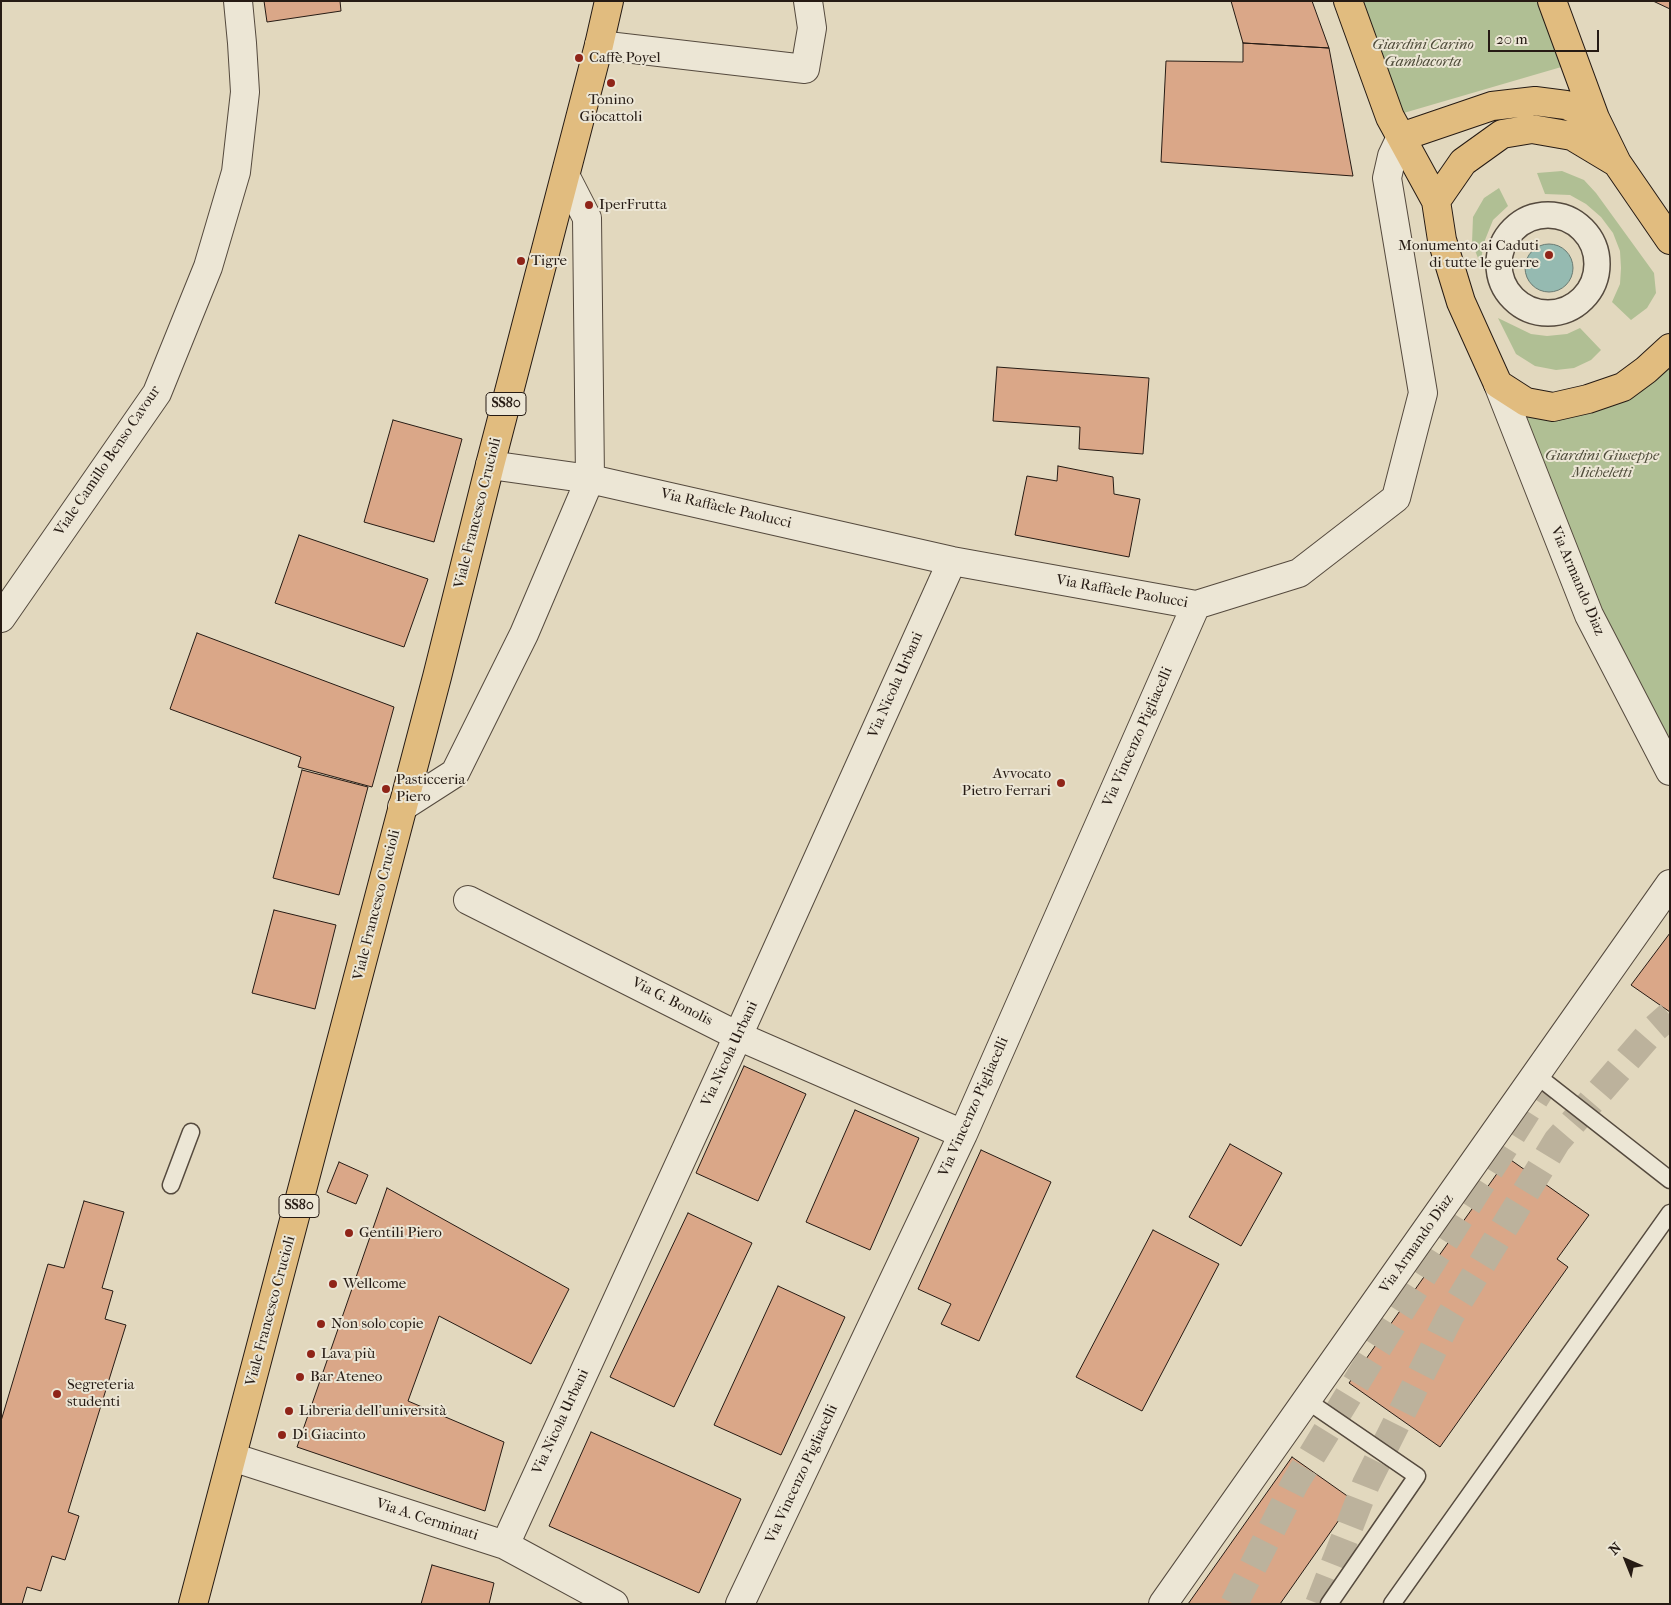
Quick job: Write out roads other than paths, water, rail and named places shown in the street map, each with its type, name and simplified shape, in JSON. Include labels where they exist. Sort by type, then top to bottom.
[{"type":"main road","name":"Viale Francesco Crucioli","points":[[193,1604],[439,668],[600,45],[609,1]]},
{"type":"main road","points":[[1348,1],[1390,117],[1436,201],[1442,240],[1461,302],[1498,384],[1526,402],[1554,407],[1588,399],[1623,386],[1646,370],[1669,348]]},
{"type":"main road","points":[[1552,1],[1595,118],[1617,163],[1669,238]]},
{"type":"main road","points":[[1401,137],[1492,106],[1535,100],[1566,105],[1595,118]]},
{"type":"main road","points":[[1436,201],[1462,162],[1502,134],[1532,129],[1572,136],[1617,163]]},
{"type":"street","name":"Viale Camillo Benso Cavour","points":[[1,618],[157,393],[208,267],[236,172],[245,92],[238,1]]},
{"type":"street","points":[[600,45],[805,69],[812,28],[808,1]]},
{"type":"street","name":"Via Raffaele Paolucci","points":[[490,465],[590,479],[952,561],[1196,605],[1299,573],[1396,498],[1423,393],[1387,178],[1392,156],[1401,137]]},
{"type":"street","points":[[402,807],[455,773],[524,634],[590,479],[587,218],[566,177]]},
{"type":"street","name":"Via Armando Diaz","points":[[1498,384],[1589,615],[1670,771]]},
{"type":"street","name":"Via Nicola Urbani","points":[[505,1545],[738,1036],[952,561]]},
{"type":"street","name":"Via Vincenzo Pigliacelli","points":[[740,1604],[963,1134],[1196,605]]},
{"type":"street","name":"Via Armando Diaz","points":[[1163,1604],[1670,884]]},
{"type":"street","name":"Via G. Bonolis","points":[[468,900],[738,1036],[963,1134]]},
{"type":"street","name":"Via A. Cerminati","points":[[232,1457],[505,1545],[614,1604]]},
{"type":"lane","points":[[1536,1075],[1670,1180]]},
{"type":"lane","points":[[171,1185],[190,1132]]},
{"type":"lane","points":[[1392,1604],[1670,1213]]},
{"type":"lane","points":[[1306,1400],[1417,1476],[1329,1604]]},
{"type":"water","points":[[1544,244],[1554,244],[1566,251],[1573,263],[1573,273],[1566,285],[1554,292],[1544,292],[1536,288],[1529,281],[1525,273],[1525,263],[1529,255],[1536,248]]},
{"type":"tunnel","points":[[1319,1604],[1366,1484],[1450,1316],[1557,1141],[1653,1030],[1670,1015]]},
{"type":"tunnel","points":[[1234,1604],[1295,1483],[1549,1076]]},
{"type":"place","name":"Caffè Poyel","points":[[579,58]]},
{"type":"place","name":"Tonino Giocattoli","points":[[611,83]]},
{"type":"place","name":"IperFrutta","points":[[589,205]]},
{"type":"place","name":"Monumento ai Caduti di tutte le guerre","points":[[1549,255]]},
{"type":"place","name":"Tigre","points":[[521,261]]},
{"type":"place","name":"Avvocato Pietro Ferrari","points":[[1061,783]]},
{"type":"place","name":"Pasticceria Piero","points":[[386,789]]},
{"type":"place","name":"Gentili Piero","points":[[349,1233]]},
{"type":"place","name":"Wellcome","points":[[333,1284]]},
{"type":"place","name":"Non solo copie","points":[[321,1324]]},
{"type":"place","name":"Lava più","points":[[311,1354]]},
{"type":"place","name":"Bar Ateneo","points":[[300,1377]]},
{"type":"place","name":"Segreteria studenti","points":[[57,1394]]},
{"type":"place","name":"Libreria dell'università","points":[[289,1411]]},
{"type":"place","name":"Di Giacinto","points":[[282,1435]]},
{"type":"park label","name":"Giardini Carino Gambacorta","points":[[1423,54]]},
{"type":"park label","name":"Giardini Giuseppe Micheletti","points":[[1602,464]]}]
